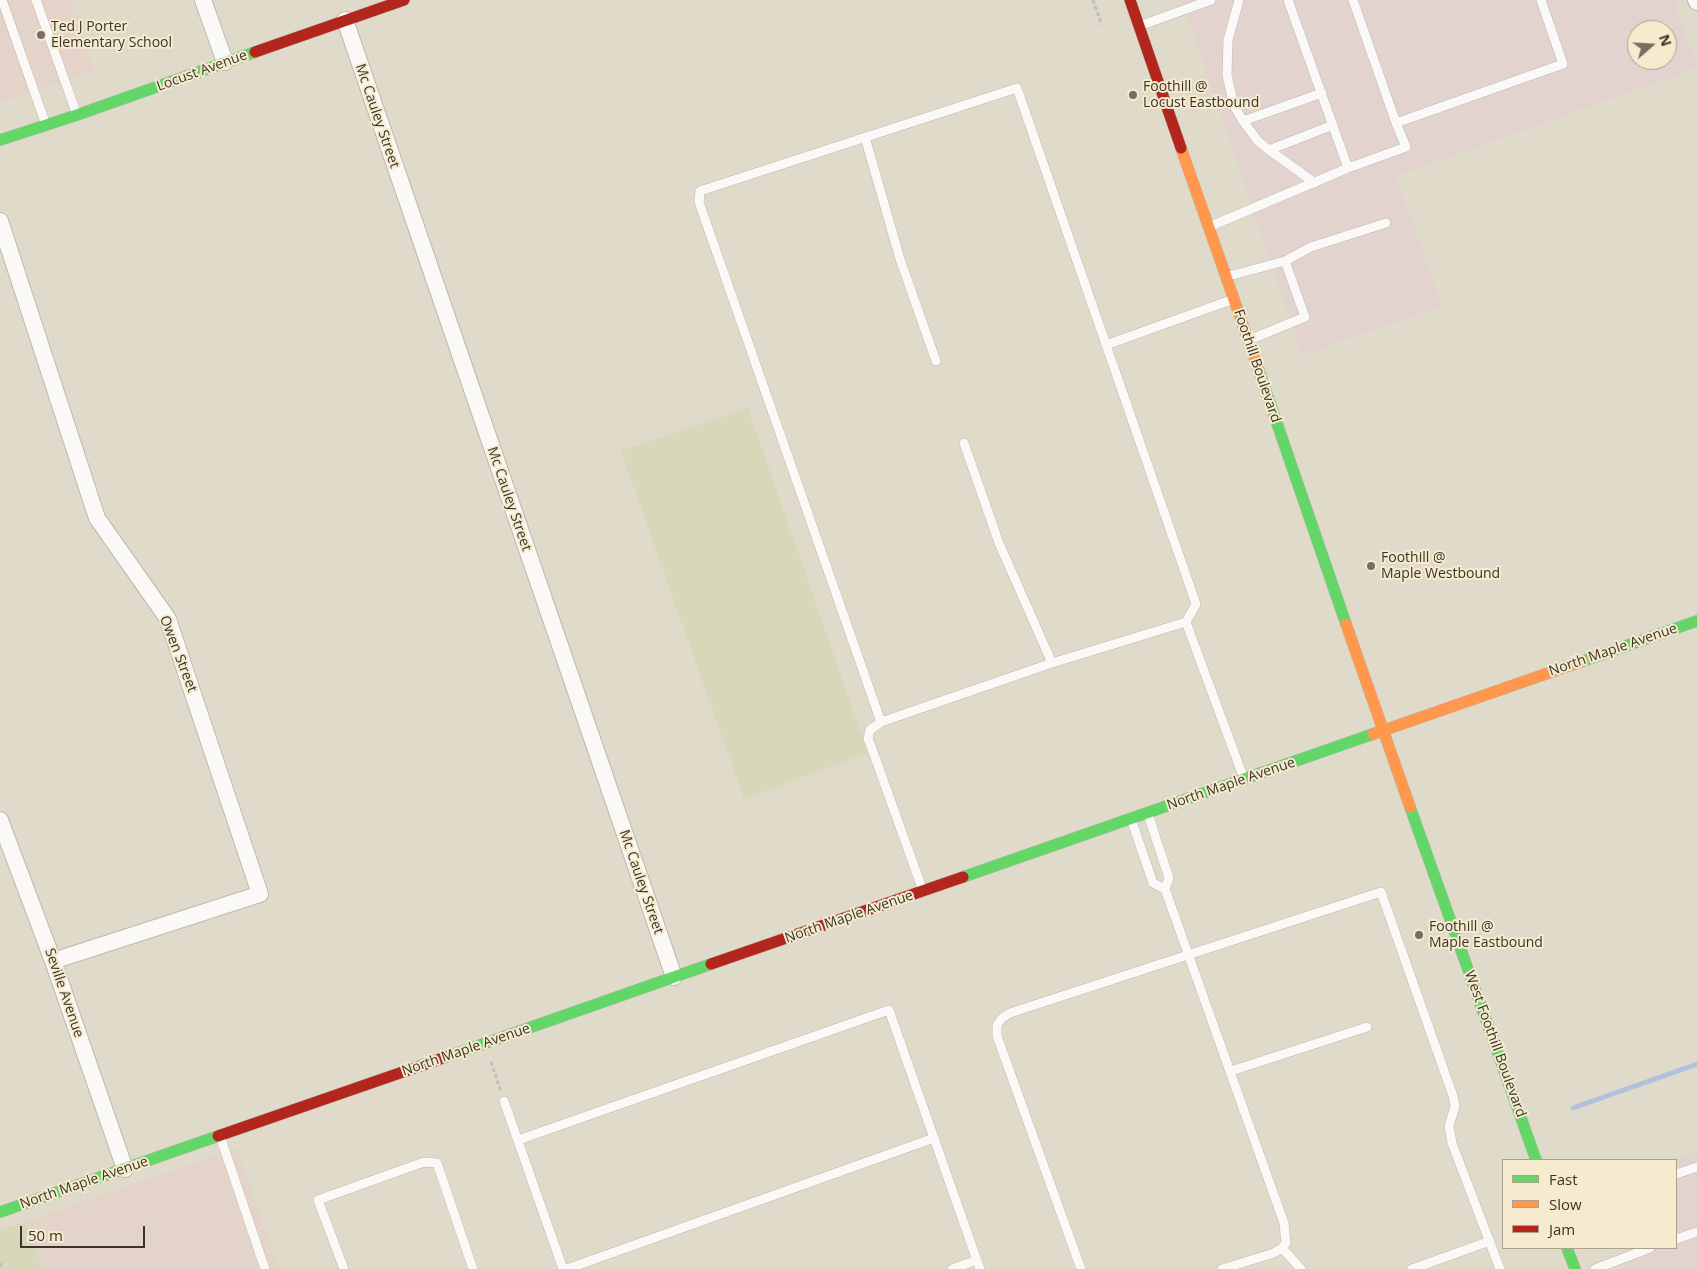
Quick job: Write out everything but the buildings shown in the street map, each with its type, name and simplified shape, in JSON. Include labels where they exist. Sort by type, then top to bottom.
[{"type":"street","points":[[203,0],[225,62]]},
{"type":"street","name":"Locust Avenue","points":[[0,140],[77,115],[404,0]]},
{"type":"street","name":"Foothill Boulevard","points":[[1130,0],[1383,731]]},
{"type":"street","name":"Mc Cauley Street","points":[[345,20],[674,977]]},
{"type":"street","name":"Owen Street","points":[[0,221],[97,518],[168,619],[260,894],[53,961]]},
{"type":"street","name":"North Maple Avenue","points":[[0,1212],[1697,621]]},
{"type":"street","name":"West Foothill Boulevard","points":[[1383,731],[1536,1159]]},
{"type":"street","name":"Seville Avenue","points":[[0,820],[53,961],[125,1168]]},
{"type":"street","points":[[1567,1249],[1575,1269]]},
{"type":"lane","points":[[2,0],[46,125]]},
{"type":"lane","points":[[36,0],[77,115]]},
{"type":"lane","points":[[1139,26],[1211,0]]},
{"type":"lane","points":[[1239,0],[1228,40],[1227,75],[1234,106],[1242,121],[1258,141],[1315,183]]},
{"type":"lane","points":[[1288,0],[1348,168]]},
{"type":"lane","points":[[1209,228],[1348,168],[1406,147],[1352,0]]},
{"type":"lane","points":[[1396,123],[1563,64],[1541,0]]},
{"type":"lane","points":[[881,722],[699,202],[700,191],[1017,88],[1196,604],[1186,622],[1052,663],[881,722],[870,730],[868,739],[923,891]]},
{"type":"lane","points":[[1242,121],[1322,93]]},
{"type":"lane","points":[[1269,150],[1333,125]]},
{"type":"lane","points":[[865,137],[900,259],[936,361]]},
{"type":"lane","points":[[1226,277],[1285,261],[1311,247],[1386,223]]},
{"type":"lane","points":[[1248,340],[1305,317],[1285,261]]},
{"type":"lane","points":[[1106,345],[1234,299]]},
{"type":"lane","points":[[964,443],[999,543],[1052,663]]},
{"type":"lane","points":[[1186,622],[1244,779]]},
{"type":"lane","points":[[1147,813],[1169,878],[1165,889],[1284,1223],[1286,1243],[1282,1248],[1274,1253],[1222,1269]]},
{"type":"lane","points":[[1131,819],[1153,883],[1165,889]]},
{"type":"lane","points":[[1144,857],[1160,852]]},
{"type":"lane","points":[[1081,1269],[997,1036],[997,1025],[1002,1018],[1010,1013],[1381,892],[1452,1096],[1455,1107],[1449,1126],[1452,1143],[1500,1269]]},
{"type":"lane","points":[[518,1140],[889,1010],[978,1265],[952,1269]]},
{"type":"lane","points":[[1231,1071],[1367,1026]]},
{"type":"lane","points":[[504,1100],[563,1269]]},
{"type":"lane","points":[[220,1136],[265,1269]]},
{"type":"lane","points":[[567,1269],[934,1138]]},
{"type":"lane","points":[[344,1269],[318,1200],[424,1162],[437,1163],[473,1269]]},
{"type":"lane","points":[[1677,1174],[1697,1167]]},
{"type":"lane","points":[[1677,1239],[1697,1232]]},
{"type":"lane","points":[[1412,1269],[1490,1241]]},
{"type":"lane","points":[[1282,1248],[1302,1269]]},
{"type":"lane","points":[[1595,1269],[1647,1249]]},
{"type":"path","points":[[1093,0],[1102,25]]},
{"type":"path","points":[[489,1057],[504,1100]]},
{"type":"path","points":[[0,1264],[2,1269]]},
{"type":"shaded area","name":"Ted J Porter Elementary School","points":[[0,0],[69,0],[94,70],[0,103]]},
{"type":"shaded area","points":[[1182,0],[1674,0],[1697,68],[1396,176],[1442,306],[1302,355]]},
{"type":"shaded area","points":[[237,1148],[279,1269],[43,1269],[26,1222]]},
{"type":"shaded area","points":[[1697,1152],[1697,1269],[1627,1269],[1620,1249],[1677,1249],[1677,1159]]},
{"type":"green space","points":[[748,408],[868,753],[744,799],[621,451]]},
{"type":"green space","points":[[26,1222],[43,1269],[0,1269],[0,1229]]},
{"type":"waterway","points":[[1573,1108],[1697,1064]]},
{"type":"traffic: fast","points":[[0,140],[255,52]]},
{"type":"traffic: fast","points":[[1259,371],[1346,624]]},
{"type":"traffic: fast","points":[[1583,661],[1697,621]]},
{"type":"traffic: fast","points":[[963,877],[1373,734]]},
{"type":"traffic: fast","points":[[1410,807],[1536,1159]]},
{"type":"traffic: fast","points":[[446,1057],[711,964]]},
{"type":"traffic: fast","points":[[0,1212],[218,1136]]},
{"type":"traffic: fast","points":[[1567,1249],[1575,1269]]},
{"type":"traffic: slow","points":[[1181,148],[1259,371]]},
{"type":"traffic: slow","points":[[1346,624],[1410,807]]},
{"type":"traffic: slow","points":[[1373,734],[1583,661]]},
{"type":"traffic: jam","points":[[255,52],[404,0]]},
{"type":"traffic: jam","points":[[1130,0],[1181,148]]},
{"type":"traffic: jam","points":[[711,964],[963,877]]},
{"type":"traffic: jam","points":[[218,1136],[446,1057]]},
{"type":"place","name":"Ted J Porter Elementary School","points":[[41,35]]},
{"type":"place","name":"Foothill @ Locust Eastbound","points":[[1133,95]]},
{"type":"place","name":"Foothill @ Maple Westbound","points":[[1371,566]]},
{"type":"place","name":"Foothill @ Maple Eastbound","points":[[1419,935]]}]
